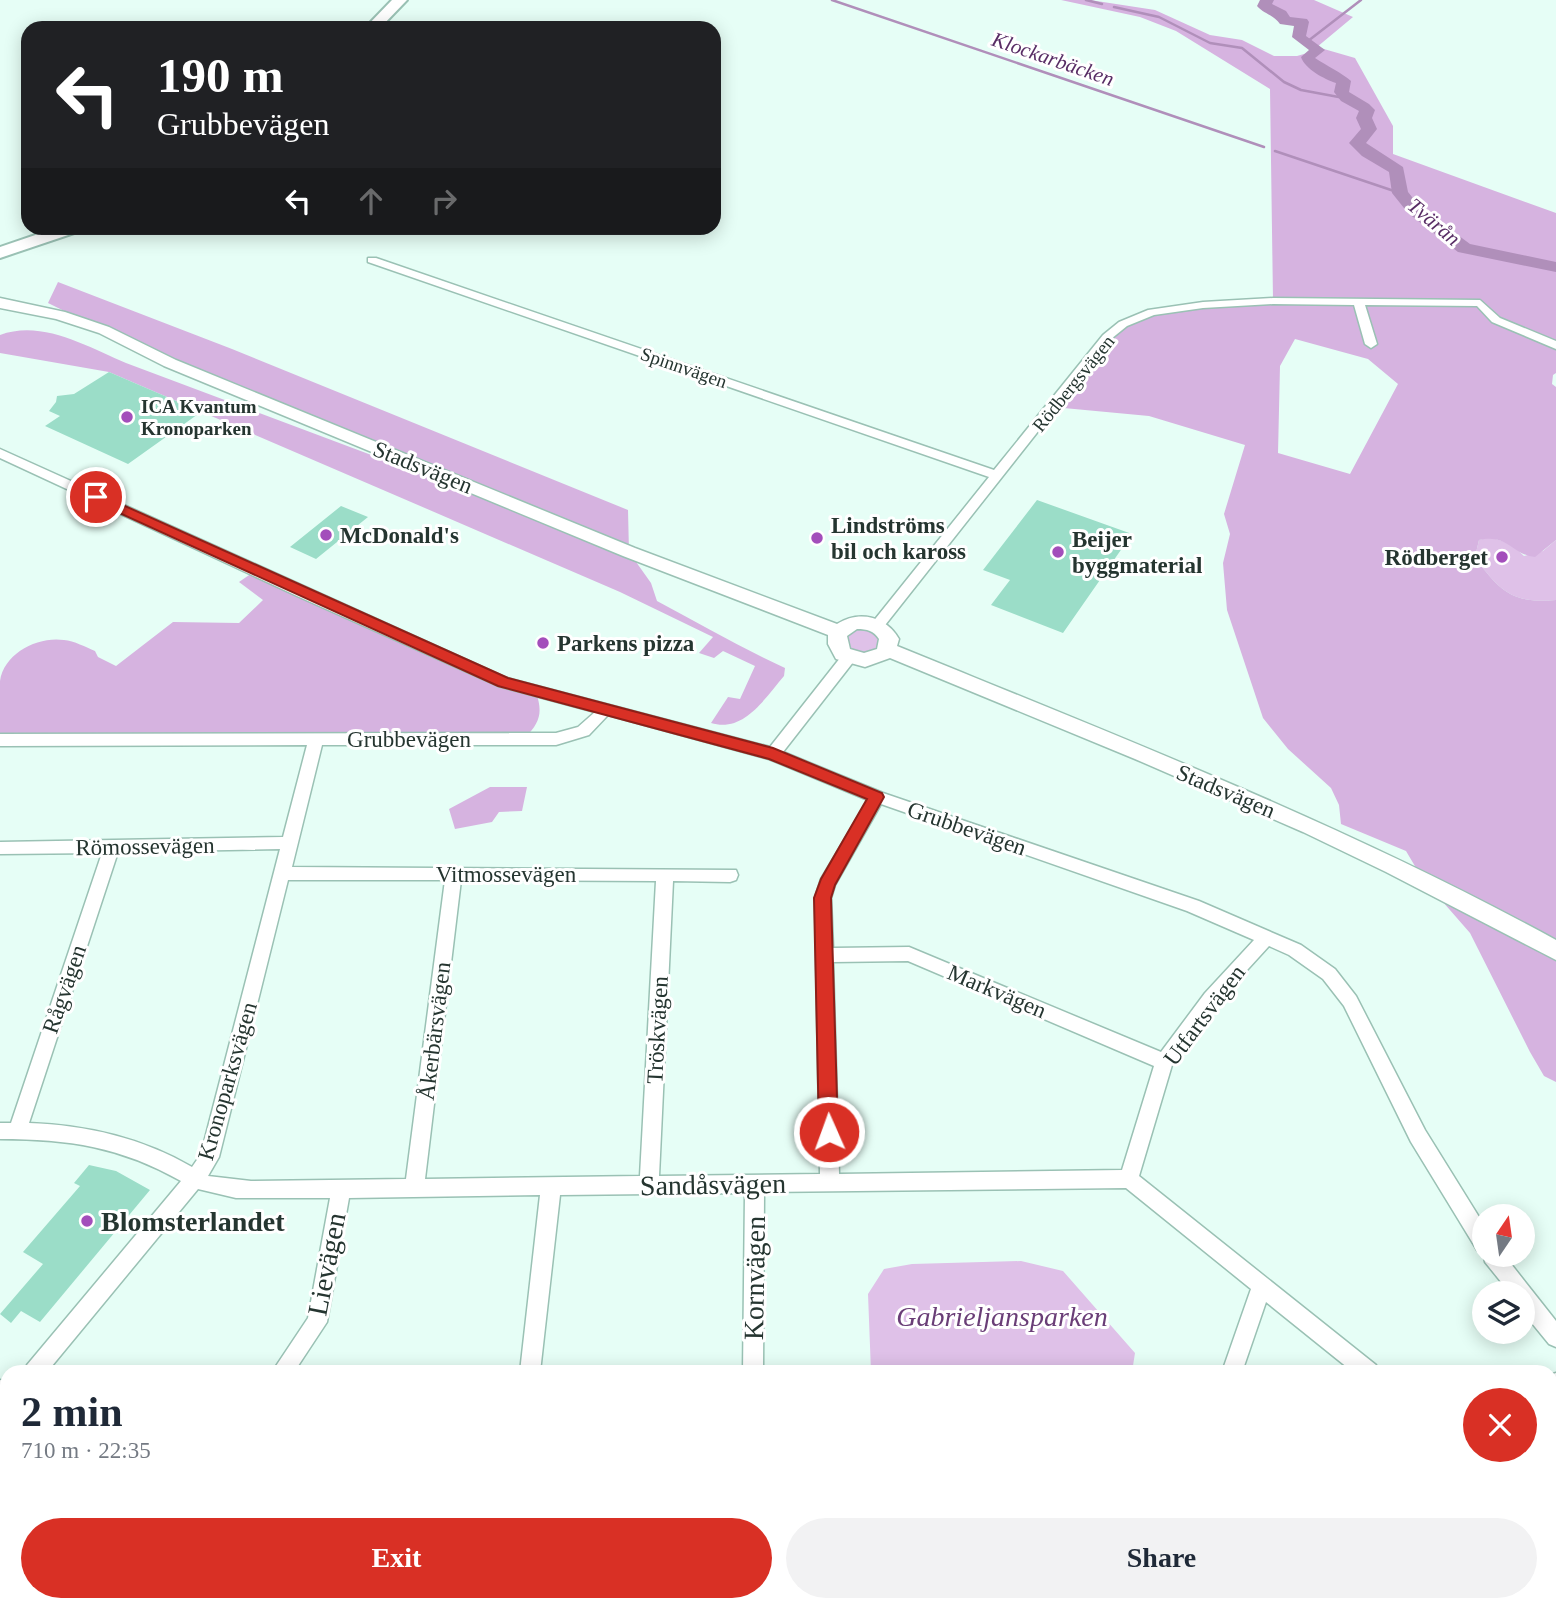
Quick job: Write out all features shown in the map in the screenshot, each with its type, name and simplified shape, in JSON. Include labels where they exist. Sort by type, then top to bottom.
[{"type":"highway","points":[[379,21],[400,0]]},
{"type":"highway","points":[[2,253],[52,235]]},
{"type":"main road","name":"Stadsvägen","points":[[3,305],[60,315],[104,330],[170,363],[606,542],[839,632]]},
{"type":"main road","points":[[855,623],[877,626],[887,634],[888,650],[872,660],[849,657],[838,649],[836,637],[839,632],[855,623]]},
{"type":"main road","name":"Stadsvägen","points":[[888,650],[1333,836],[1470,902],[1556,951]]},
{"type":"street","name":"Spinnvägen","points":[[372,260],[997,475]]},
{"type":"street","name":"Rödbergsvägen","points":[[877,626],[1107,338],[1124,324],[1152,312],[1203,305],[1273,301],[1480,303],[1496,320],[1556,345]]},
{"type":"street","points":[[1358,301],[1371,344]]},
{"type":"street","points":[[0,453],[473,670],[503,682],[604,710]]},
{"type":"street","points":[[773,754],[849,657]]},
{"type":"street","name":"Grubbevägen","points":[[0,740],[569,738],[592,728],[604,710],[773,754],[877,797],[1193,906],[1295,950],[1329,974],[1350,1001],[1418,1136],[1472,1225]]},
{"type":"street","name":"Kronoparksvägen","points":[[40,1365],[210,1157],[316,738]]},
{"type":"street","points":[[830,1182],[823,898],[827,884],[877,797]]},
{"type":"street","name":"Römossevägen","points":[[0,848],[290,843]]},
{"type":"street","name":"Rågvägen","points":[[8,1131],[112,847]]},
{"type":"street","name":"Vitmossevägen","points":[[282,873],[730,875]]},
{"type":"street","name":"Åkerbärsvägen","points":[[414,1188],[454,874]]},
{"type":"street","name":"Tröskvägen","points":[[649,1185],[665,875]]},
{"type":"street","name":"Utfartsvägen","points":[[1129,1179],[1164,1062],[1211,998],[1266,938]]},
{"type":"street","name":"Markvägen","points":[[823,955],[909,954],[1164,1062]]},
{"type":"street","name":"Sandåsvägen","points":[[8,1131],[77,1137],[129,1147],[164,1160],[195,1178],[220,1188],[341,1189],[1129,1179]]},
{"type":"street","points":[[1129,1179],[1359,1365]]},
{"type":"street","name":"Kornvägen","points":[[753,1365],[755,1184]]},
{"type":"street","points":[[531,1365],[551,1186]]},
{"type":"street","name":"Lievägen","points":[[287,1365],[317,1322],[341,1189]]},
{"type":"street","points":[[1501,1267],[1512,1281]]},
{"type":"street","points":[[1234,1365],[1262,1286]]},
{"type":"street","points":[[1535,1310],[1555,1335]]},
{"type":"green space","points":[[1490,537],[1511,544],[1524,556],[1543,551],[1556,540],[1556,600],[1529,600],[1508,593],[1500,587],[1475,557],[1479,540]]},
{"type":"green space","points":[[859,627],[882,636],[875,654],[848,653],[843,635]]},
{"type":"green space","name":"Gabrieljansparken","points":[[1021,1261],[1063,1271],[1135,1353],[1133,1365],[871,1365],[868,1294],[884,1269],[912,1264]]},
{"type":"shaded area","points":[[1061,0],[1090,0],[1155,10],[1210,35],[1242,40],[1274,56],[1297,56],[1318,50],[1299,37],[1302,23],[1285,21],[1281,14],[1264,6],[1267,0],[1314,0],[1353,17],[1317,47],[1355,58],[1393,126],[1393,154],[1556,213],[1556,373],[1553,375],[1552,384],[1556,387],[1556,540],[1535,557],[1521,553],[1496,539],[1479,540],[1475,557],[1492,579],[1508,593],[1529,600],[1556,600],[1556,1082],[1544,1076],[1530,1052],[1470,933],[1422,878],[1406,851],[1341,824],[1339,805],[1331,788],[1288,749],[1263,718],[1227,610],[1223,563],[1230,534],[1224,514],[1245,445],[1149,416],[1053,407],[1123,324],[1152,312],[1273,300],[1270,89],[1176,31],[1140,17]],"holes":[[[1295,339],[1368,359],[1398,384],[1350,474],[1278,453],[1280,366]]]},
{"type":"shaded area","points":[[58,282],[232,349],[628,510],[629,552],[651,583],[657,601],[785,668],[784,676],[753,712],[744,718],[723,725],[711,723],[728,697],[740,699],[755,666],[723,651],[714,658],[699,653],[713,637],[620,592],[109,372],[0,353],[0,335],[16,331],[32,330],[64,337],[126,363],[598,540],[170,363],[48,303]]},
{"type":"shaded area","points":[[255,571],[536,692],[540,712],[537,722],[525,738],[0,737],[0,681],[8,662],[24,649],[54,639],[68,641],[95,651],[98,657],[116,666],[173,622],[239,623],[263,600],[239,582]]},
{"type":"shaded area","points":[[490,787],[527,787],[522,811],[499,812],[492,822],[455,829],[449,809]]},
{"type":"building","name":"ICA Kvantum Kronoparken","points":[[109,372],[201,412],[128,464],[45,426],[60,416],[49,411],[57,396],[74,394]]},
{"type":"building","name":"Beijer byggmaterial","points":[[1037,500],[1132,534],[1063,633],[991,605],[1010,580],[983,570]]},
{"type":"building","name":"McDonald's","points":[[341,506],[368,517],[316,559],[290,547]]},
{"type":"building","name":"Blomsterlandet","points":[[89,1165],[116,1171],[150,1190],[40,1322],[21,1311],[11,1323],[0,1314],[43,1264],[23,1252],[80,1186],[74,1183]]},
{"type":"waterway","name":"Klockarbäcken","points":[[832,0],[1264,147]]},
{"type":"waterway","points":[[1086,0],[1102,4]]},
{"type":"waterway","name":"Tvärån","points":[[1267,0],[1264,6],[1281,14],[1285,21],[1302,22],[1299,37],[1318,50],[1308,57],[1308,60],[1332,77],[1344,81],[1341,92],[1367,110],[1364,118],[1369,129],[1357,143],[1368,153],[1397,170],[1400,193],[1414,210],[1464,248],[1556,267]]},
{"type":"waterway","points":[[1308,41],[1361,0]]},
{"type":"waterway","points":[[1114,7],[1159,17],[1210,43],[1242,48],[1284,82],[1301,90],[1344,98]]},
{"type":"waterway","name":"Klockarbäcken","points":[[1275,151],[1400,193]]},
{"type":"place","name":"ICA Kvantum Kronoparken","points":[[127,417]]},
{"type":"place","name":"McDonald's","points":[[326,535]]},
{"type":"place","name":"Lindströms bil och kaross","points":[[817,538]]},
{"type":"place","name":"Beijer byggmaterial","points":[[1058,552]]},
{"type":"place","name":"Rödberget","points":[[1502,557]]},
{"type":"place","name":"Parkens pizza","points":[[543,643]]},
{"type":"place","name":"Blomsterlandet","points":[[87,1221]]},
{"type":"route","points":[[96,497],[302,593],[503,682],[773,754],[877,797],[827,884],[823,898],[829,1132]]}]
